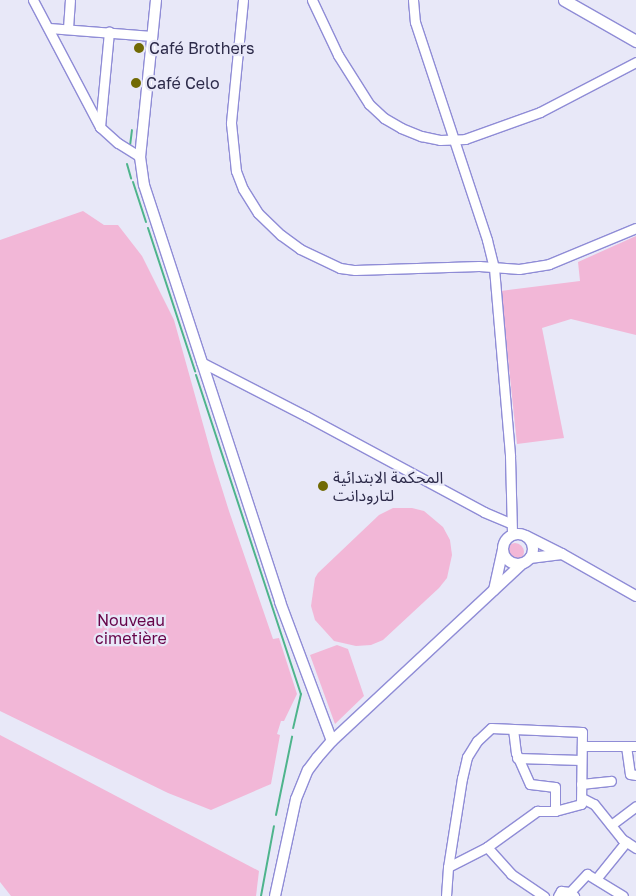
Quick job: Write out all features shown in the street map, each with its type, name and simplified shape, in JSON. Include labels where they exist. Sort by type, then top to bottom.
[{"type":"main road","points":[[564,0],[636,41]]},
{"type":"street","points":[[33,0],[100,127],[118,143],[140,157]]},
{"type":"street","points":[[68,28],[70,0]]},
{"type":"street","points":[[156,0],[140,157],[144,185],[280,602],[332,741]]},
{"type":"street","points":[[243,0],[233,87],[232,146],[236,171],[243,189],[258,213],[280,235],[300,249],[340,268],[371,272],[494,268],[519,269],[549,264],[636,228]]},
{"type":"street","points":[[312,0],[338,55],[369,104],[384,118],[401,128],[421,136],[454,141],[479,135],[540,112],[636,62]]},
{"type":"street","points":[[413,0],[415,22],[494,268],[510,456],[510,523],[512,535]]},
{"type":"street","points":[[49,28],[109,31],[152,36]]},
{"type":"street","points":[[100,127],[109,31]]},
{"type":"street","points":[[201,362],[484,512],[510,523]]},
{"type":"street","points":[[494,590],[504,542],[512,535],[526,536],[636,596]]},
{"type":"street","points":[[275,896],[291,820],[301,786],[317,758],[332,741],[526,561],[533,546],[526,536]]},
{"type":"street","points":[[503,548],[506,559],[516,564],[562,554]]},
{"type":"street","points":[[446,896],[448,867],[462,778],[470,750],[489,729],[582,732],[581,784],[583,802],[579,806],[555,811],[536,811],[487,847],[448,867]]},
{"type":"street","points":[[513,729],[517,758],[531,785],[556,787],[555,811]]},
{"type":"street","points":[[582,746],[636,746]]},
{"type":"street","points":[[626,746],[630,774],[636,775]]},
{"type":"street","points":[[517,758],[581,760]]},
{"type":"street","points":[[581,784],[611,781]]},
{"type":"street","points":[[582,798],[594,804],[626,842],[636,848]]},
{"type":"street","points":[[611,825],[636,806]]},
{"type":"street","points":[[596,879],[626,842]]},
{"type":"street","points":[[487,847],[511,874],[544,896]]},
{"type":"street","points":[[558,896],[562,891],[572,894],[587,874],[623,896]]},
{"type":"green space","name":"Nouveau cimetière","points":[[83,211],[104,225],[118,225],[142,256],[174,320],[229,511],[273,639],[279,638],[297,694],[284,721],[281,721],[277,734],[280,735],[271,784],[211,810],[168,793],[0,711],[0,240]]},
{"type":"green space","points":[[636,236],[636,335],[571,319],[542,328],[564,438],[517,444],[501,291],[580,281],[578,262]]},
{"type":"green space","points":[[393,508],[412,508],[424,511],[443,527],[450,540],[452,555],[447,578],[439,588],[383,640],[371,645],[356,646],[334,641],[315,620],[311,606],[315,578],[379,515]]},
{"type":"green space","points":[[515,543],[521,546],[524,552],[521,558],[515,561],[509,558],[506,552],[509,546]]},
{"type":"green space","points":[[337,645],[348,649],[364,696],[335,724],[310,655]]},
{"type":"green space","points":[[0,735],[259,871],[256,896],[11,896],[0,882]]},
{"type":"waterway","points":[[130,146],[132,130]]},
{"type":"waterway","points":[[127,164],[131,178]]},
{"type":"waterway","points":[[133,182],[146,222]]},
{"type":"waterway","points":[[148,228],[195,371]]},
{"type":"waterway","points":[[196,375],[301,694],[293,728]]},
{"type":"waterway","points":[[276,815],[292,737]]},
{"type":"waterway","points":[[261,896],[274,826]]},
{"type":"place","name":"Café Brothers","points":[[139,48]]},
{"type":"place","name":"Café Celo","points":[[136,83]]},
{"type":"place","name":"المحكمة الابتدائية لتارودانت","points":[[323,486]]}]
